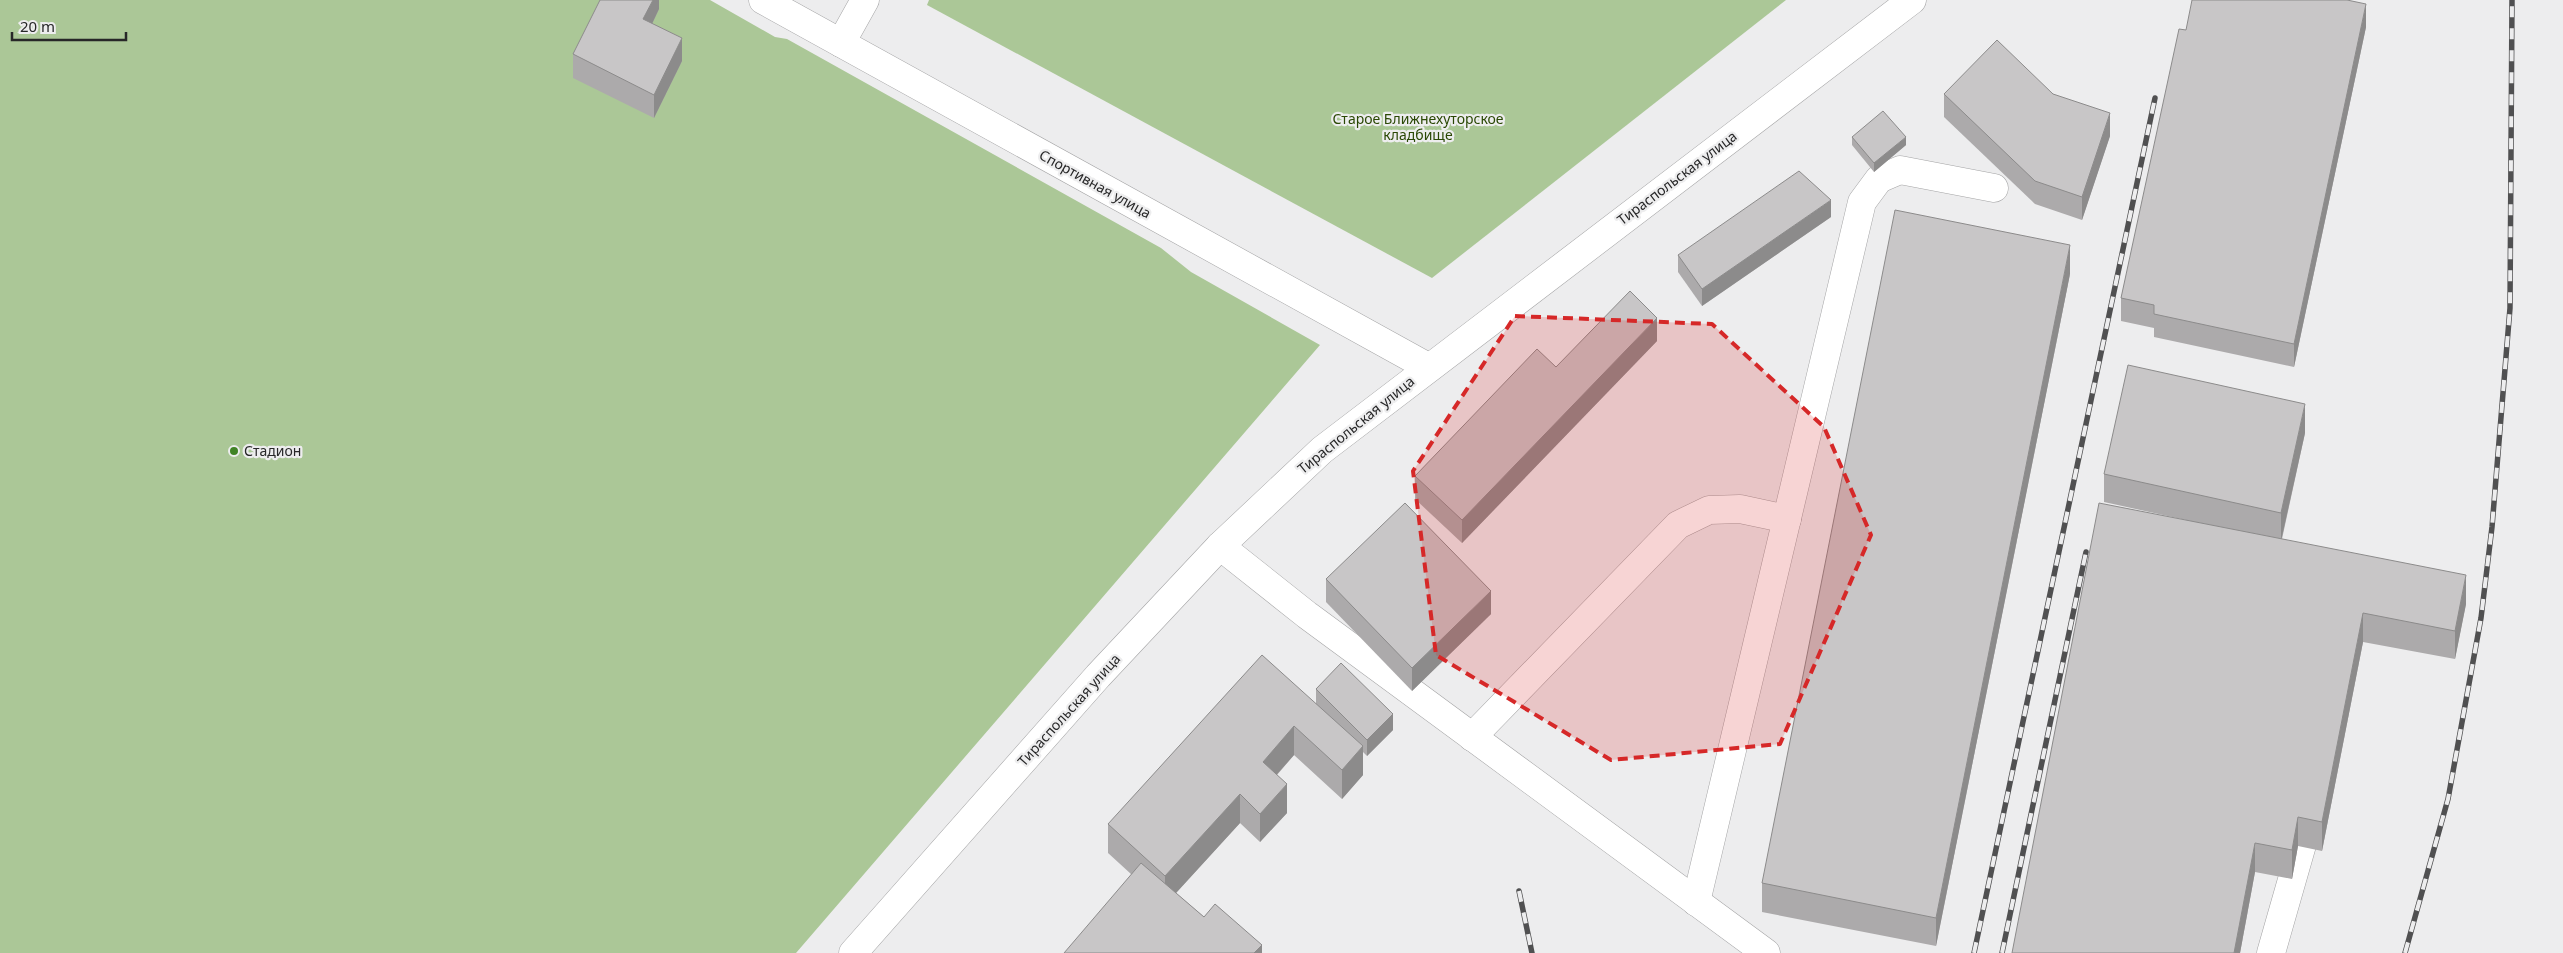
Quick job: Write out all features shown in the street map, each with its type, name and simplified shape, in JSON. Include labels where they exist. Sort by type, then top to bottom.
[{"type":"street","name":"Спортивная улица","points":[[763,0],[1428,367]]},
{"type":"street","points":[[841,44],[865,0]]},
{"type":"street","name":"Тираспольская улица","points":[[853,953],[1098,676],[1220,546],[1322,450],[1428,367],[1912,0]]},
{"type":"street","points":[[1696,902],[1862,202],[1879,178],[1900,170],[1994,188]]},
{"type":"street","points":[[1472,737],[1678,525],[1709,510],[1740,509],[1787,519]]},
{"type":"street","points":[[1220,546],[1308,615],[1766,953]]},
{"type":"street","points":[[2272,953],[2320,785]]},
{"type":"highlighted area","points":[[1515,316],[1712,324],[1824,427],[1871,535],[1780,744],[1611,760],[1436,655],[1413,471]]},
{"type":"green space","points":[[0,0],[710,0],[775,37],[787,39],[1161,248],[1191,272],[1320,345],[796,953],[0,953]]},
{"type":"green space","name":"Старое Ближнехуторское кладбище","points":[[929,0],[1786,0],[1432,278],[927,5]]},
{"type":"building","points":[[600,0],[653,0],[643,19],[682,38],[654,95],[573,54]]},
{"type":"building","points":[[2192,0],[2347,0],[2366,4],[2294,344],[2154,314],[2154,305],[2121,298],[2179,29],[2186,30]]},
{"type":"building","points":[[1997,40],[2053,94],[2110,113],[2082,197],[2035,181],[1944,94]]},
{"type":"building","points":[[1883,111],[1906,137],[1874,163],[1852,137]]},
{"type":"building","points":[[1799,171],[1831,200],[1702,289],[1678,255]]},
{"type":"building","points":[[1895,210],[2070,245],[1936,918],[1762,883]]},
{"type":"building","points":[[1630,291],[1657,318],[1462,520],[1415,476],[1537,349],[1556,367]]},
{"type":"building","points":[[2128,365],[2305,404],[2281,513],[2104,474]]},
{"type":"building","points":[[1405,503],[1491,591],[1412,668],[1326,579]]},
{"type":"building","points":[[2099,503],[2466,575],[2455,631],[2363,613],[2322,822],[2298,817],[2292,850],[2255,843],[2234,953],[2012,953]]},
{"type":"building","points":[[1262,655],[1363,746],[1342,770],[1294,726],[1263,762],[1287,784],[1260,814],[1240,794],[1165,876],[1108,824]]},
{"type":"building","points":[[1341,663],[1393,714],[1367,740],[1316,689]]},
{"type":"building","points":[[1141,863],[1204,917],[1215,904],[1262,945],[1254,953],[1064,953]]},
{"type":"railway","points":[[2405,953],[2448,799],[2481,618],[2492,527],[2510,308],[2512,0]]},
{"type":"railway","points":[[1974,953],[2155,98]]},
{"type":"railway","points":[[2002,953],[2086,552]]},
{"type":"railway","points":[[1519,891],[1532,953]]},
{"type":"place","name":"Стадион","points":[[234,451]]}]
